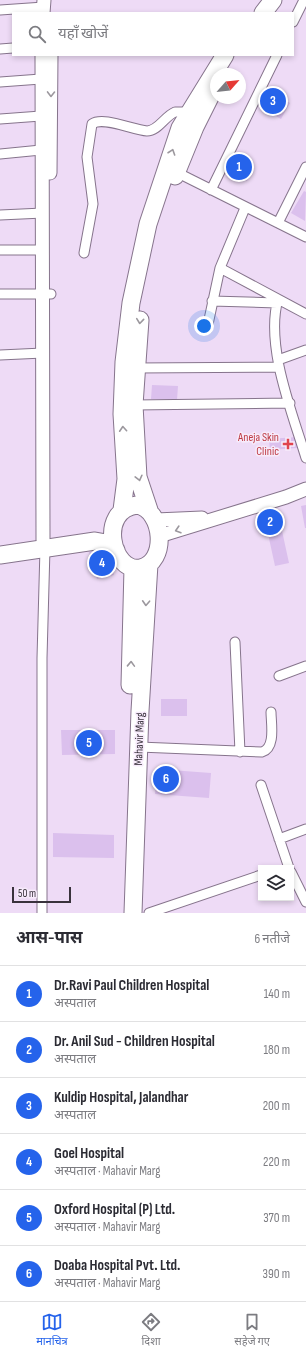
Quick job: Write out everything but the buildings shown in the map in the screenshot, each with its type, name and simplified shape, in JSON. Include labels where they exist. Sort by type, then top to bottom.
[{"type":"highway","points":[[254,12],[262,0]]},
{"type":"highway","points":[[264,12],[273,0]]},
{"type":"highway","points":[[210,97],[194,127],[176,172],[159,224],[144,294],[136,368],[134,405],[138,477],[155,522],[157,553],[149,564],[140,568],[132,568],[126,565],[116,550],[113,540],[126,478],[122,414],[124,362],[131,303],[148,224],[180,128],[188,112],[224,56]]},
{"type":"highway","points":[[227,68],[234,56]]},
{"type":"highway","points":[[0,555],[47,542],[96,531],[137,505],[144,506],[155,522]]},
{"type":"highway","points":[[0,547],[47,542],[95,541],[106,544],[116,550]]},
{"type":"highway","name":"Mahavir Marg","points":[[133,913],[139,747],[149,564]]},
{"type":"highway","name":"Mahavir Marg","points":[[123,913],[132,568]]},
{"type":"street","points":[[294,20],[304,0]]},
{"type":"street","points":[[0,10],[47,7]]},
{"type":"street","points":[[0,49],[12,48]]},
{"type":"street","points":[[42,56],[41,150],[43,250],[46,294],[43,353],[47,542]]},
{"type":"street","points":[[42,913],[42,666],[47,542],[46,294],[51,56]]},
{"type":"street","points":[[211,190],[277,56]]},
{"type":"street","points":[[0,82],[41,79]]},
{"type":"street","points":[[84,254],[93,204],[86,157],[92,124],[100,121],[147,131],[156,128],[174,112],[188,112]]},
{"type":"street","points":[[0,119],[41,116]]},
{"type":"street","points":[[0,154],[41,150]]},
{"type":"street","points":[[278,224],[306,167]]},
{"type":"street","points":[[176,172],[245,208],[306,237]]},
{"type":"street","points":[[207,329],[220,268],[245,208]]},
{"type":"street","points":[[0,215],[43,213]]},
{"type":"street","points":[[0,250],[43,250]]},
{"type":"street","points":[[220,268],[277,301],[306,314]]},
{"type":"street","points":[[0,294],[46,294]]},
{"type":"street","points":[[212,301],[277,301]]},
{"type":"street","points":[[277,301],[273,327],[278,363],[306,458]]},
{"type":"street","points":[[136,368],[278,363],[306,350]]},
{"type":"street","points":[[0,355],[43,353]]},
{"type":"street","points":[[134,405],[290,403]]},
{"type":"street","points":[[155,522],[223,517],[306,489]]},
{"type":"street","points":[[235,642],[240,752]]},
{"type":"street","points":[[280,676],[306,666]]},
{"type":"street","points":[[139,747],[262,752],[269,749],[270,712]]},
{"type":"street","points":[[261,785],[280,839],[286,865]]},
{"type":"street","points":[[280,839],[306,829]]},
{"type":"street","points":[[149,913],[258,876]]},
{"type":"street","points":[[294,876],[302,886],[306,902]]},
{"type":"place","name":"Kuldip Hospital, Jalandhar","points":[[273,101]]},
{"type":"place","name":"Dr.Ravi Paul Children Hospital","points":[[239,167]]},
{"type":"place","name":"Aneja Skin Clinic","points":[[288,444]]},
{"type":"place","name":"Dr. Anil Sud - Children Hospital","points":[[270,522]]},
{"type":"place","name":"Goel Hospital","points":[[102,563]]},
{"type":"place","name":"Oxford Hospital (P) Ltd.","points":[[89,743]]},
{"type":"place","name":"Doaba Hospital Pvt. Ltd.","points":[[166,779]]}]
